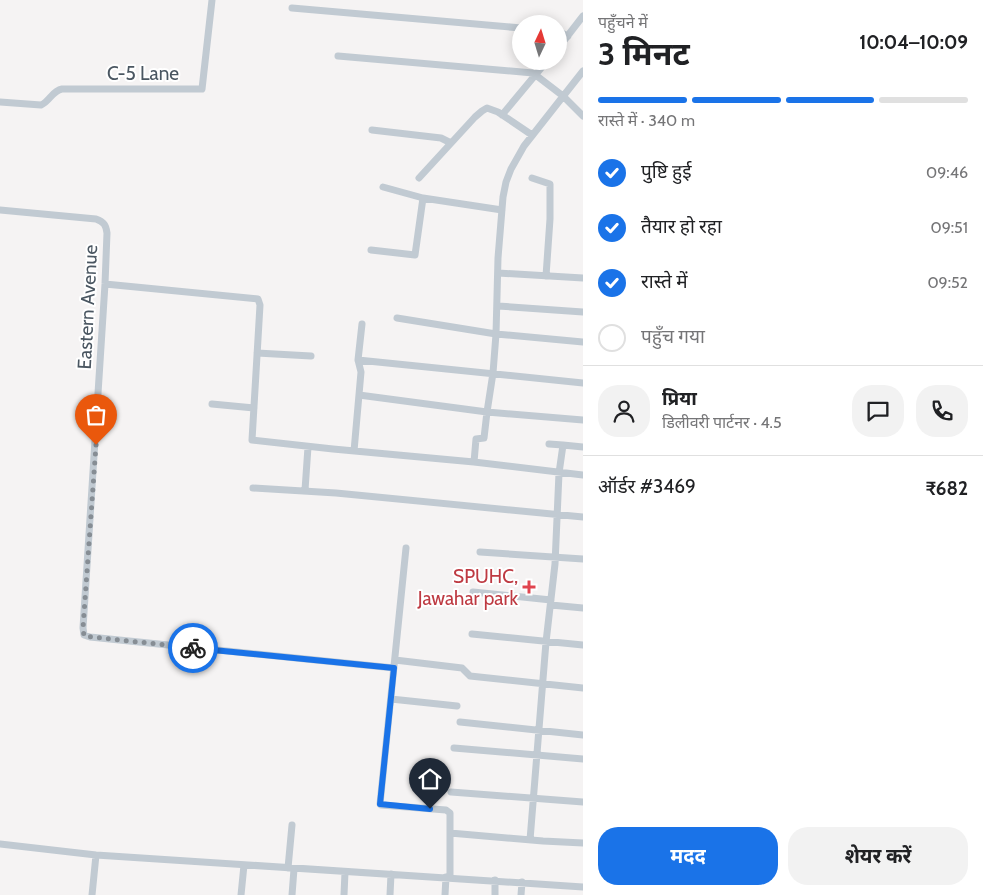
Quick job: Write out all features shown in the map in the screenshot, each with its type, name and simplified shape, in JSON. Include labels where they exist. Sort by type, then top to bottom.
[{"type":"street","name":"C-5 Lane","points":[[0,102],[41,105],[55,91],[62,90],[202,89],[212,0]]},
{"type":"street","points":[[292,8],[512,27]]},
{"type":"street","points":[[568,36],[583,16]]},
{"type":"street","points":[[338,56],[536,74],[563,96],[583,116]]},
{"type":"street","points":[[502,115],[539,70]]},
{"type":"street","points":[[474,462],[476,439],[484,438],[493,373],[502,210],[506,182],[524,146],[583,71]]},
{"type":"street","points":[[419,178],[482,110],[492,108],[532,135]]},
{"type":"street","points":[[372,130],[441,138],[451,143]]},
{"type":"street","points":[[532,178],[550,184],[550,220],[546,276]]},
{"type":"street","points":[[383,187],[423,198],[502,210]]},
{"type":"street","points":[[371,250],[415,255],[423,198]]},
{"type":"street","name":"Eastern Avenue","points":[[0,210],[96,219],[106,226],[105,284],[84,636],[395,664]]},
{"type":"street","points":[[498,273],[583,278]]},
{"type":"street","points":[[105,284],[258,299],[260,305],[252,440],[583,475]]},
{"type":"street","points":[[498,306],[583,312]]},
{"type":"street","points":[[397,318],[496,334],[583,342]]},
{"type":"street","points":[[354,451],[361,372],[358,360],[362,324]]},
{"type":"street","points":[[257,353],[311,356]]},
{"type":"street","points":[[358,360],[583,382]]},
{"type":"street","points":[[359,395],[487,412],[583,420]]},
{"type":"street","points":[[212,404],[254,408]]},
{"type":"street","points":[[549,444],[583,448]]},
{"type":"street","points":[[530,840],[546,642],[555,564],[559,473],[563,445]]},
{"type":"street","points":[[305,490],[308,447]]},
{"type":"street","points":[[253,488],[305,490],[583,517]]},
{"type":"street","points":[[406,548],[380,804],[446,810],[450,812],[448,877],[444,895]]},
{"type":"street","points":[[480,552],[583,560]]},
{"type":"street","points":[[473,592],[583,608]]},
{"type":"street","points":[[472,634],[583,645]]},
{"type":"street","points":[[395,664],[462,668],[470,676],[583,688]]},
{"type":"street","points":[[391,699],[458,706]]},
{"type":"street","points":[[460,722],[583,735]]},
{"type":"street","points":[[454,748],[583,759]]},
{"type":"street","points":[[451,792],[583,802]]},
{"type":"street","points":[[292,825],[292,895]]},
{"type":"street","points":[[450,833],[583,843]]},
{"type":"street","points":[[0,844],[96,855],[583,887]]},
{"type":"street","points":[[92,895],[96,855]]},
{"type":"street","points":[[241,895],[244,865]]},
{"type":"street","points":[[344,895],[345,872]]},
{"type":"street","points":[[390,895],[391,874]]},
{"type":"street","points":[[495,880],[495,895]]},
{"type":"street","points":[[521,895],[522,882]]},
{"type":"way so far","points":[[96,445],[84,636],[193,648]]},
{"type":"place","name":"SPUHC, Jawahar park","points":[[529,587]]},
{"type":"route","points":[[193,648],[394,668],[380,804],[430,809]]}]
